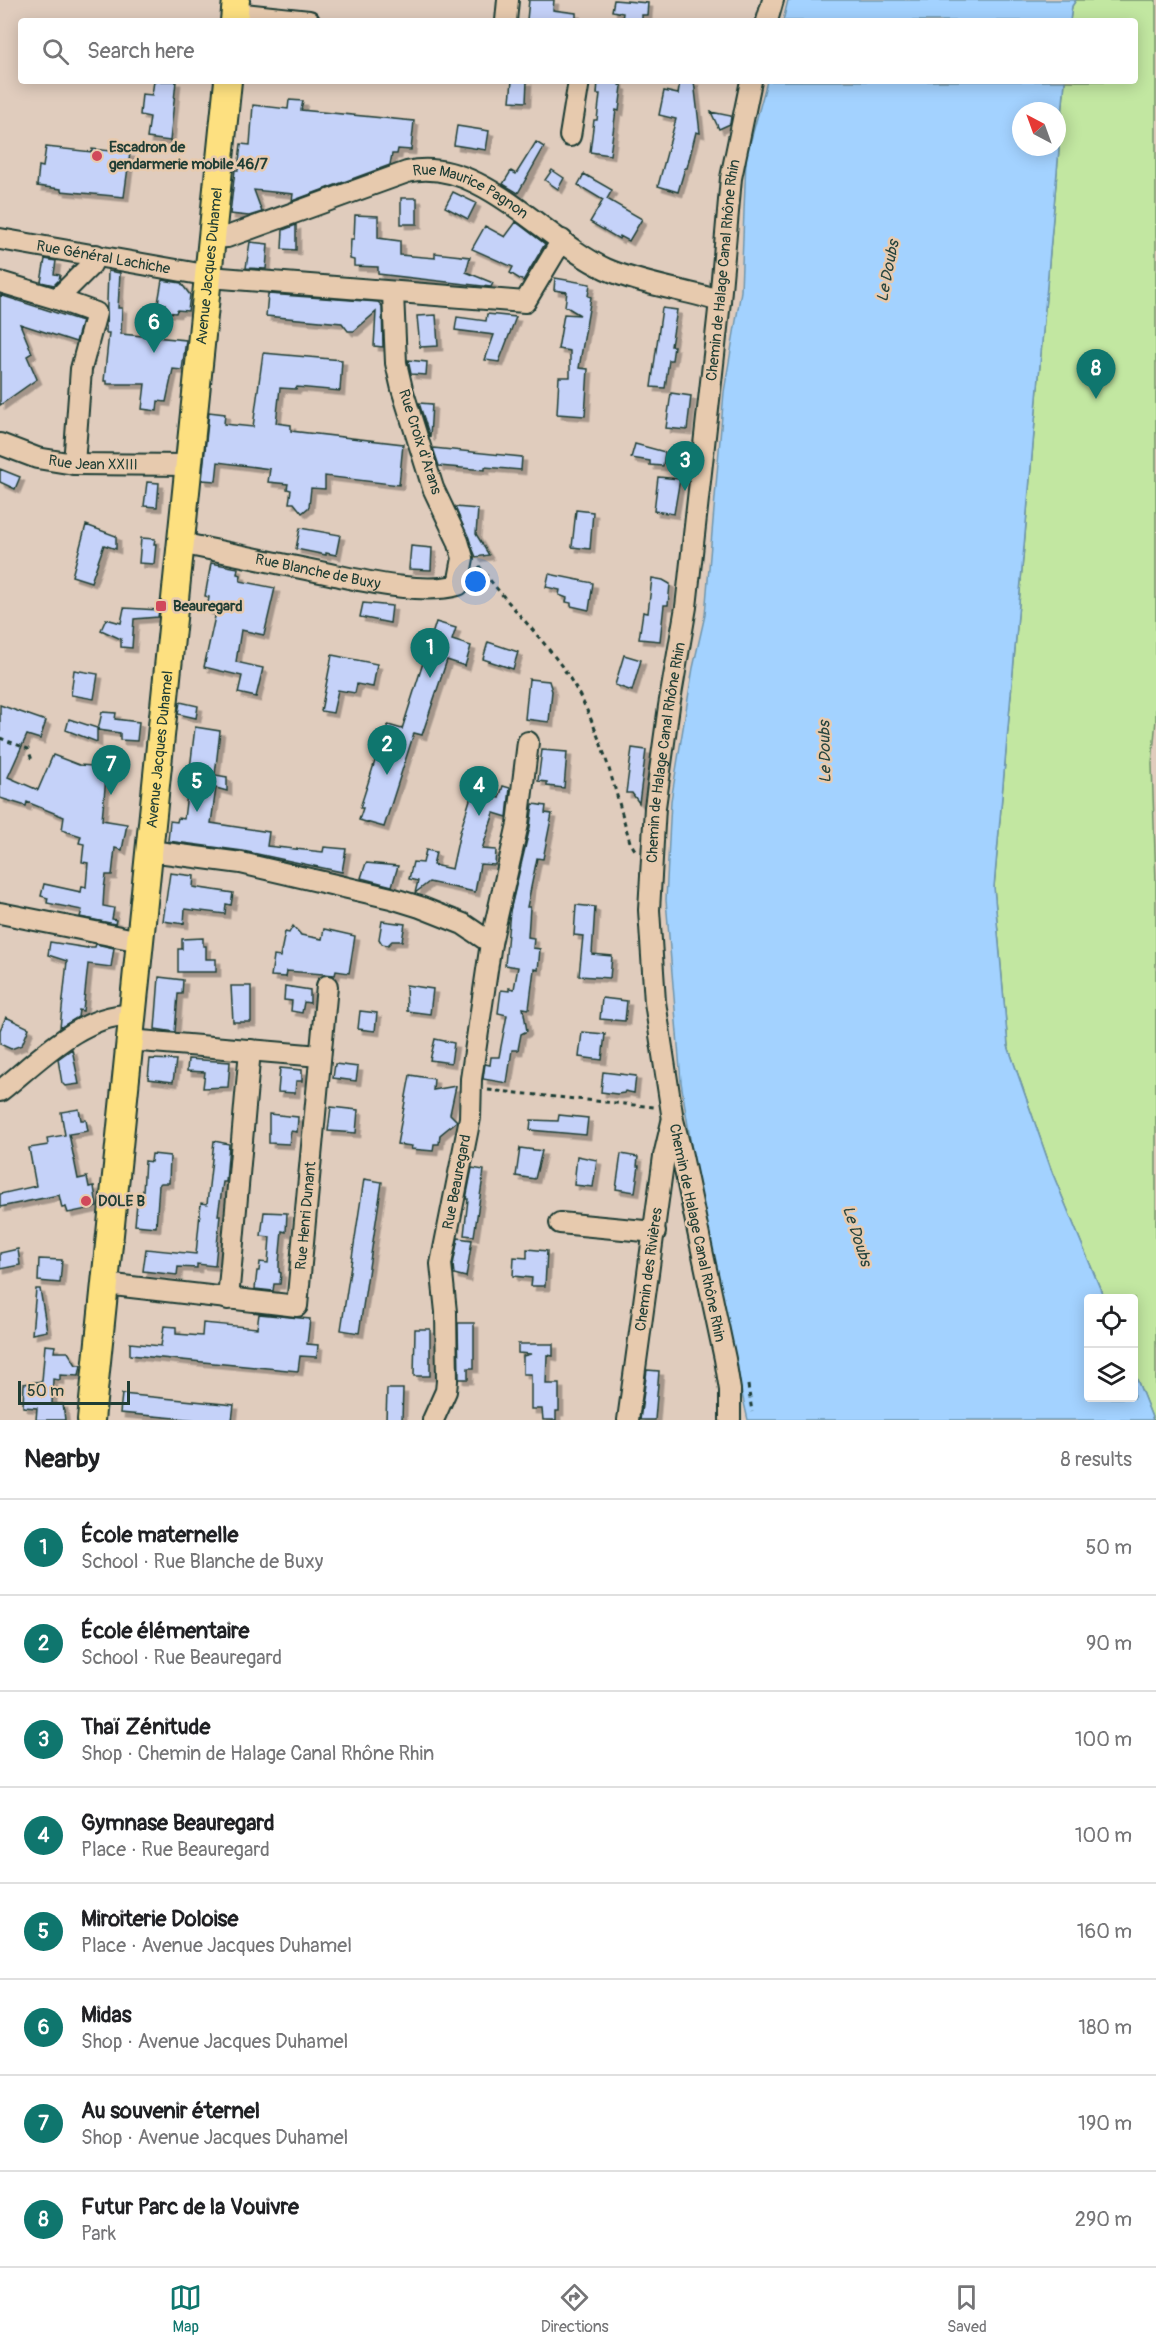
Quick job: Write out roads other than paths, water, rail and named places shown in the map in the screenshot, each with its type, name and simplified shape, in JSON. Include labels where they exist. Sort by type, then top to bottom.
[{"type":"main road","name":"Avenue Jacques Duhamel","points":[[91,1420],[228,84]]},
{"type":"street","points":[[506,18],[508,0]]},
{"type":"street","points":[[768,18],[773,0]]},
{"type":"street","points":[[235,12],[284,18]]},
{"type":"street","points":[[570,136],[579,84]]},
{"type":"street","name":"Chemin de Halage Canal Rhône Rhin","points":[[730,1420],[730,1390],[725,1359],[672,1114],[655,1002],[649,910],[655,807],[686,607],[720,301],[731,178],[750,84]]},
{"type":"street","name":"Rue Maurice Pagnon","points":[[213,238],[227,237],[407,172],[426,169],[442,170],[470,180],[515,206],[607,269],[720,301]]},
{"type":"street","name":"Rue Général Lachiche","points":[[0,239],[208,276],[393,293],[525,302],[562,240]]},
{"type":"street","points":[[57,299],[91,265],[96,255]]},
{"type":"street","points":[[0,282],[57,299],[96,314],[81,369],[74,464]]},
{"type":"street","name":"Rue Croix d'Arans","points":[[393,293],[396,363],[406,406],[433,488],[458,541],[463,558],[458,585]]},
{"type":"street","name":"Rue Jean XXIII","points":[[0,444],[37,458],[74,464],[189,465]]},
{"type":"street","name":"Rue Blanche de Buxy","points":[[180,543],[372,582],[448,588],[458,585]]},
{"type":"street","name":"Rue Beauregard","points":[[433,1420],[446,1391],[447,1381],[446,1312],[441,1264],[470,1118],[471,1088],[491,943],[518,824],[528,742]]},
{"type":"street","points":[[150,851],[241,864],[391,898],[463,924],[491,943]]},
{"type":"street","points":[[0,913],[140,941]]},
{"type":"street","name":"Rue Henri Dunant","points":[[105,1284],[297,1306],[327,986]]},
{"type":"street","points":[[0,1091],[83,1027],[111,1016],[132,1015]]},
{"type":"street","points":[[129,1040],[320,1056]]},
{"type":"street","points":[[228,1299],[250,1050]]},
{"type":"street","name":"Chemin des Rivières","points":[[628,1420],[664,1156],[672,1114]]},
{"type":"street","points":[[560,1223],[655,1232]]},
{"type":"water","points":[[788,0],[1076,0],[1072,6],[1070,18],[784,18]]},
{"type":"water","name":"Le Doubs","points":[[766,84],[1065,84],[1063,102],[1012,102],[1012,156],[1058,156],[994,887],[1008,1046],[1052,1172],[1102,1294],[1084,1294],[1084,1402],[1138,1402],[1138,1382],[1153,1420],[748,1420],[705,1232],[681,1082],[666,900],[671,801],[693,668],[705,615],[724,392],[741,291],[746,158]]},
{"type":"place","name":"Escadron de gendarmerie mobile 46/7","points":[[97,156]]},
{"type":"place","name":"Midas","points":[[154,353]]},
{"type":"place","name":"Futur Parc de la Vouivre","points":[[1096,399]]},
{"type":"place","name":"Thaï Zénitude","points":[[685,491]]},
{"type":"place","name":"Beauregard","points":[[161,606]]},
{"type":"place","name":"École maternelle","points":[[430,678]]},
{"type":"place","name":"École élémentaire","points":[[387,775]]},
{"type":"place","name":"Au souvenir éternel","points":[[111,795]]},
{"type":"place","name":"Miroiterie Doloise","points":[[197,812]]},
{"type":"place","name":"Gymnase Beauregard","points":[[479,816]]},
{"type":"place","name":"DOLE B","points":[[86,1201]]}]
